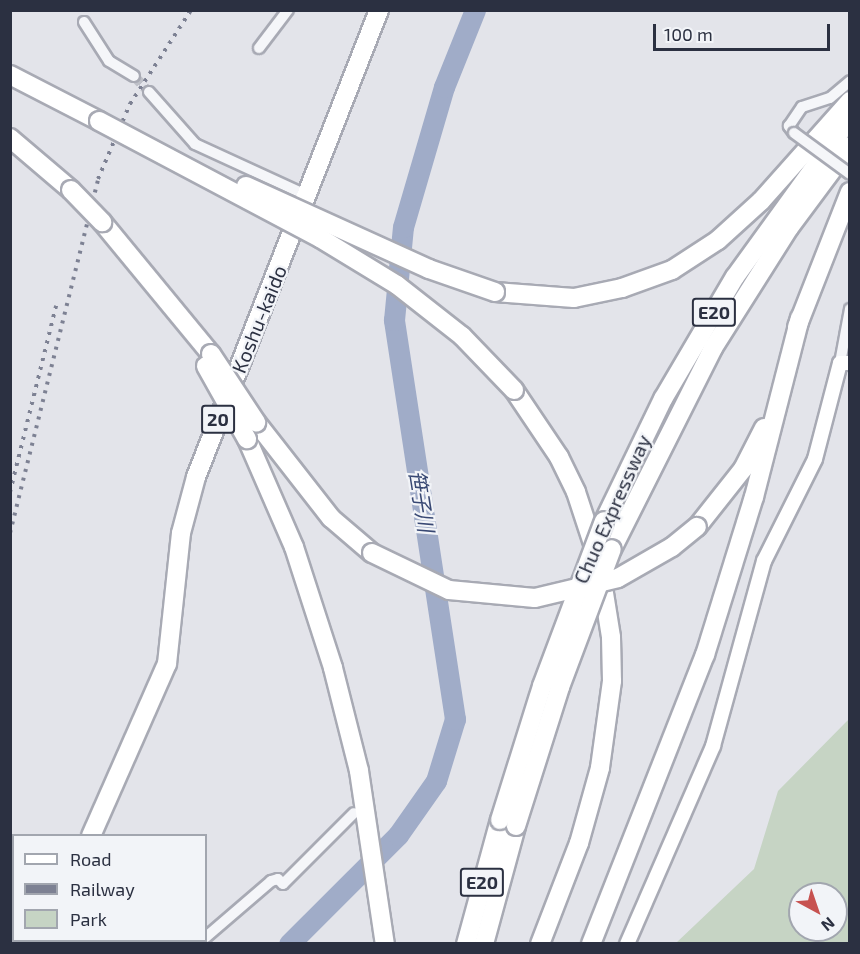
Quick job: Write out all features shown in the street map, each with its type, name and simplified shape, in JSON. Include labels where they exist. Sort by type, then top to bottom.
[{"type":"highway","name":"Koshu-kaido","points":[[93,834],[159,690],[171,642],[181,533],[195,477],[308,196],[379,10]]},
{"type":"highway","points":[[10,75],[99,120],[380,274],[462,336],[514,390],[559,457],[599,562],[612,681],[600,768],[582,845],[550,944]]},
{"type":"highway","points":[[99,120],[429,269],[495,291],[574,298],[622,288],[672,270],[747,214],[849,101]]},
{"type":"highway","name":"Chuo Expressway","points":[[484,944],[508,823],[545,675],[604,521],[663,399],[722,297],[849,118]]},
{"type":"highway","points":[[10,138],[71,190],[127,250],[208,360],[331,518],[372,553],[449,590],[535,598],[618,578],[672,547],[697,527],[730,489],[755,448],[800,318],[849,192]]},
{"type":"highway","name":"Chuo Expressway","points":[[466,944],[508,823],[612,549],[713,348],[789,228],[849,146]]},
{"type":"highway","points":[[591,944],[705,655],[754,497],[800,318]]},
{"type":"highway","points":[[208,360],[247,439],[317,611],[359,771],[385,944]]},
{"type":"highway","points":[[540,944],[579,843],[600,768]]},
{"type":"street","points":[[260,48],[288,10]]},
{"type":"street","points":[[84,22],[109,61],[134,76]]},
{"type":"street","points":[[849,81],[830,98],[802,107],[789,126],[794,133],[849,174]]},
{"type":"street","points":[[149,92],[195,144],[308,196]]},
{"type":"street","points":[[627,944],[713,746],[764,561],[814,459],[845,363],[849,309]]},
{"type":"street","points":[[207,936],[271,882],[278,879],[283,884],[354,813]]},
{"type":"green space","points":[[849,719],[849,943],[676,943],[754,869],[778,791]]},
{"type":"waterway","name":"笹子川","points":[[289,944],[398,835],[436,781],[455,719],[394,320],[403,227],[444,87],[475,10]]},
{"type":"tunnel","points":[[134,76],[149,92]]},
{"type":"railway","points":[[10,533],[98,179],[130,104],[191,10]]},
{"type":"railway","points":[[10,492],[56,306]]}]
